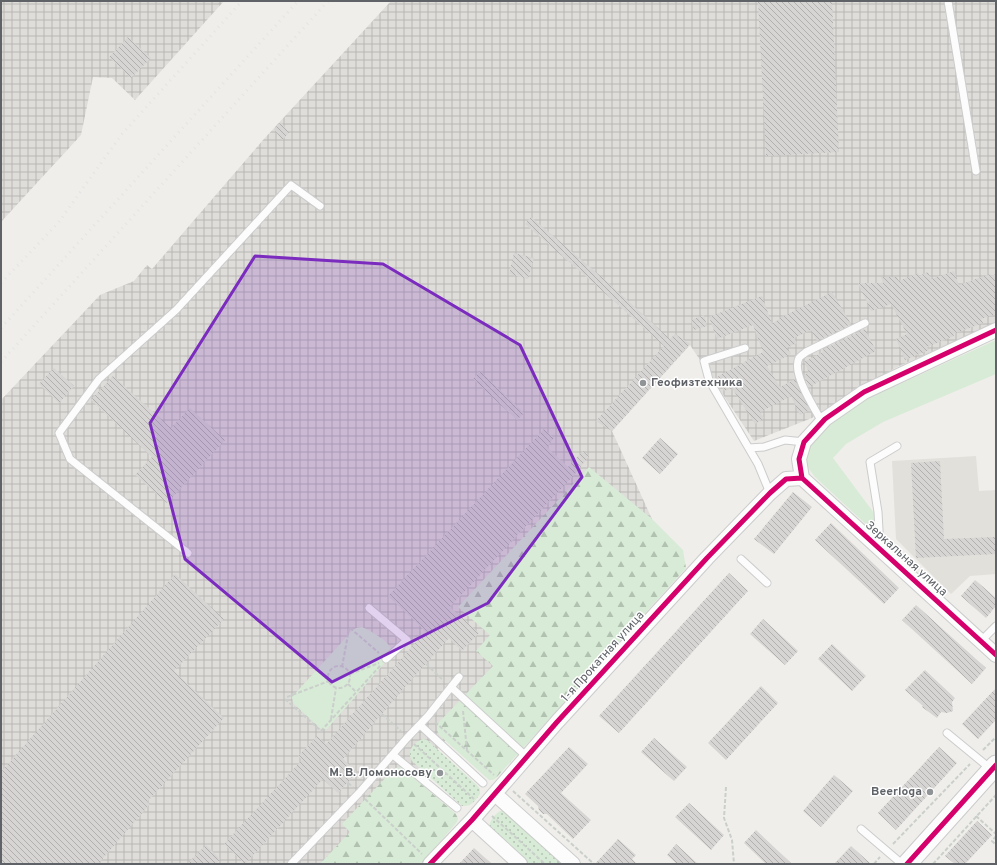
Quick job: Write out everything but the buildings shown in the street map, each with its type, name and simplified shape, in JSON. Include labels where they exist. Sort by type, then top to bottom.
[{"type":"street","points":[[802,478],[799,459],[804,442],[822,422],[864,392],[996,330]]},
{"type":"street","name":"1-я Прокатная улица","points":[[431,863],[472,820],[701,564],[770,493],[786,479],[802,478]]},
{"type":"street","name":"Зеркальная улица","points":[[802,478],[996,655]]},
{"type":"street","points":[[907,864],[994,767]]},
{"type":"street","points":[[495,794],[573,864]]},
{"type":"street","points":[[472,820],[520,864]]},
{"type":"lane","points":[[948,1],[976,170]]},
{"type":"lane","points":[[188,553],[70,459],[59,433],[99,379],[176,310],[291,185],[320,206]]},
{"type":"lane","points":[[822,422],[799,376],[797,365],[799,358],[806,352],[865,323]]},
{"type":"lane","points":[[745,348],[704,361],[709,380],[758,464],[770,493]]},
{"type":"lane","points":[[749,448],[764,447],[785,440],[804,442]]},
{"type":"lane","points":[[880,548],[878,512],[870,462],[897,446]]},
{"type":"lane","points":[[741,559],[766,583]]},
{"type":"lane","points":[[368,608],[407,640],[386,659]]},
{"type":"lane","points":[[981,642],[996,626]]},
{"type":"lane","points":[[291,864],[359,793],[420,725],[459,677]]},
{"type":"lane","points":[[452,687],[527,757]]},
{"type":"lane","points":[[420,725],[483,783]]},
{"type":"lane","points":[[947,733],[976,758],[994,767]]},
{"type":"lane","points":[[393,755],[457,808]]},
{"type":"lane","points":[[861,829],[902,864]]},
{"type":"path","points":[[342,667],[349,628],[386,659]]},
{"type":"path","points":[[329,681],[286,698],[320,731],[385,661],[350,674]]},
{"type":"path","points":[[426,664],[452,687]]},
{"type":"path","points":[[335,667],[342,667],[350,674],[348,684],[342,688],[336,688],[331,684],[328,677],[335,667]]},
{"type":"path","points":[[348,684],[356,692]]},
{"type":"path","points":[[330,720],[336,688]]},
{"type":"path","points":[[461,696],[468,752]]},
{"type":"path","points":[[382,714],[545,864]]},
{"type":"path","points":[[874,864],[996,737]]},
{"type":"path","points":[[348,782],[431,863]]},
{"type":"path","points":[[726,787],[724,818],[732,840],[734,864]]},
{"type":"path","points":[[933,864],[996,795]]},
{"type":"path","points":[[976,816],[996,835],[992,841],[996,844]]},
{"type":"highlighted area","points":[[255,256],[383,264],[520,345],[582,477],[488,603],[332,682],[185,559],[150,423]]},
{"type":"shaded area","points":[[1,1],[224,1],[135,100],[112,78],[93,77],[81,135],[1,222]]},
{"type":"shaded area","points":[[391,1],[996,1],[996,323],[895,368],[812,418],[754,441],[690,345],[612,431],[652,519],[330,864],[1,864],[1,400],[100,295],[134,281],[147,265],[152,269],[263,140]]},
{"type":"shaded area","points":[[976,456],[979,491],[996,490],[996,574],[970,576],[951,594],[896,539],[892,461]]},
{"type":"green space","points":[[996,340],[996,374],[883,422],[846,444],[833,458],[874,513],[883,540],[815,477],[806,462],[808,446],[831,423],[867,399]]},
{"type":"green space","points":[[589,467],[652,519],[683,550],[686,568],[496,778],[489,780],[439,735],[437,730],[437,725],[439,722],[493,666],[476,651],[490,635],[458,607]]},
{"type":"green space","points":[[362,627],[387,643],[391,649],[388,659],[327,729],[321,729],[293,703],[292,697],[351,632],[356,628]]},
{"type":"green space","points":[[423,739],[427,740],[480,789],[480,794],[468,806],[462,806],[412,761],[410,757],[410,750],[417,742]]},
{"type":"green space","points":[[401,767],[455,813],[458,818],[457,822],[421,864],[320,864],[350,832],[342,824],[392,771]]},
{"type":"green space","points":[[500,811],[505,811],[564,864],[524,864],[489,829],[492,818]]},
{"type":"railway","points":[[1,283],[58,223],[122,134],[242,1]]},
{"type":"railway","points":[[1,328],[298,1]]},
{"type":"railway","points":[[1,362],[328,1]]},
{"type":"cycle path","points":[[802,478],[799,459],[804,442],[825,419],[864,392],[996,330]]},
{"type":"cycle path","points":[[802,478],[996,655]]},
{"type":"cycle path","points":[[430,864],[472,820],[557,722],[707,558],[770,493],[786,479],[802,478]]},
{"type":"cycle path","points":[[907,864],[996,765]]},
{"type":"place","name":"Геофизтехника","points":[[643,383]]},
{"type":"place","name":"М. В. Ломоносову","points":[[440,773]]},
{"type":"place","name":"Beerloga","points":[[930,792]]}]
